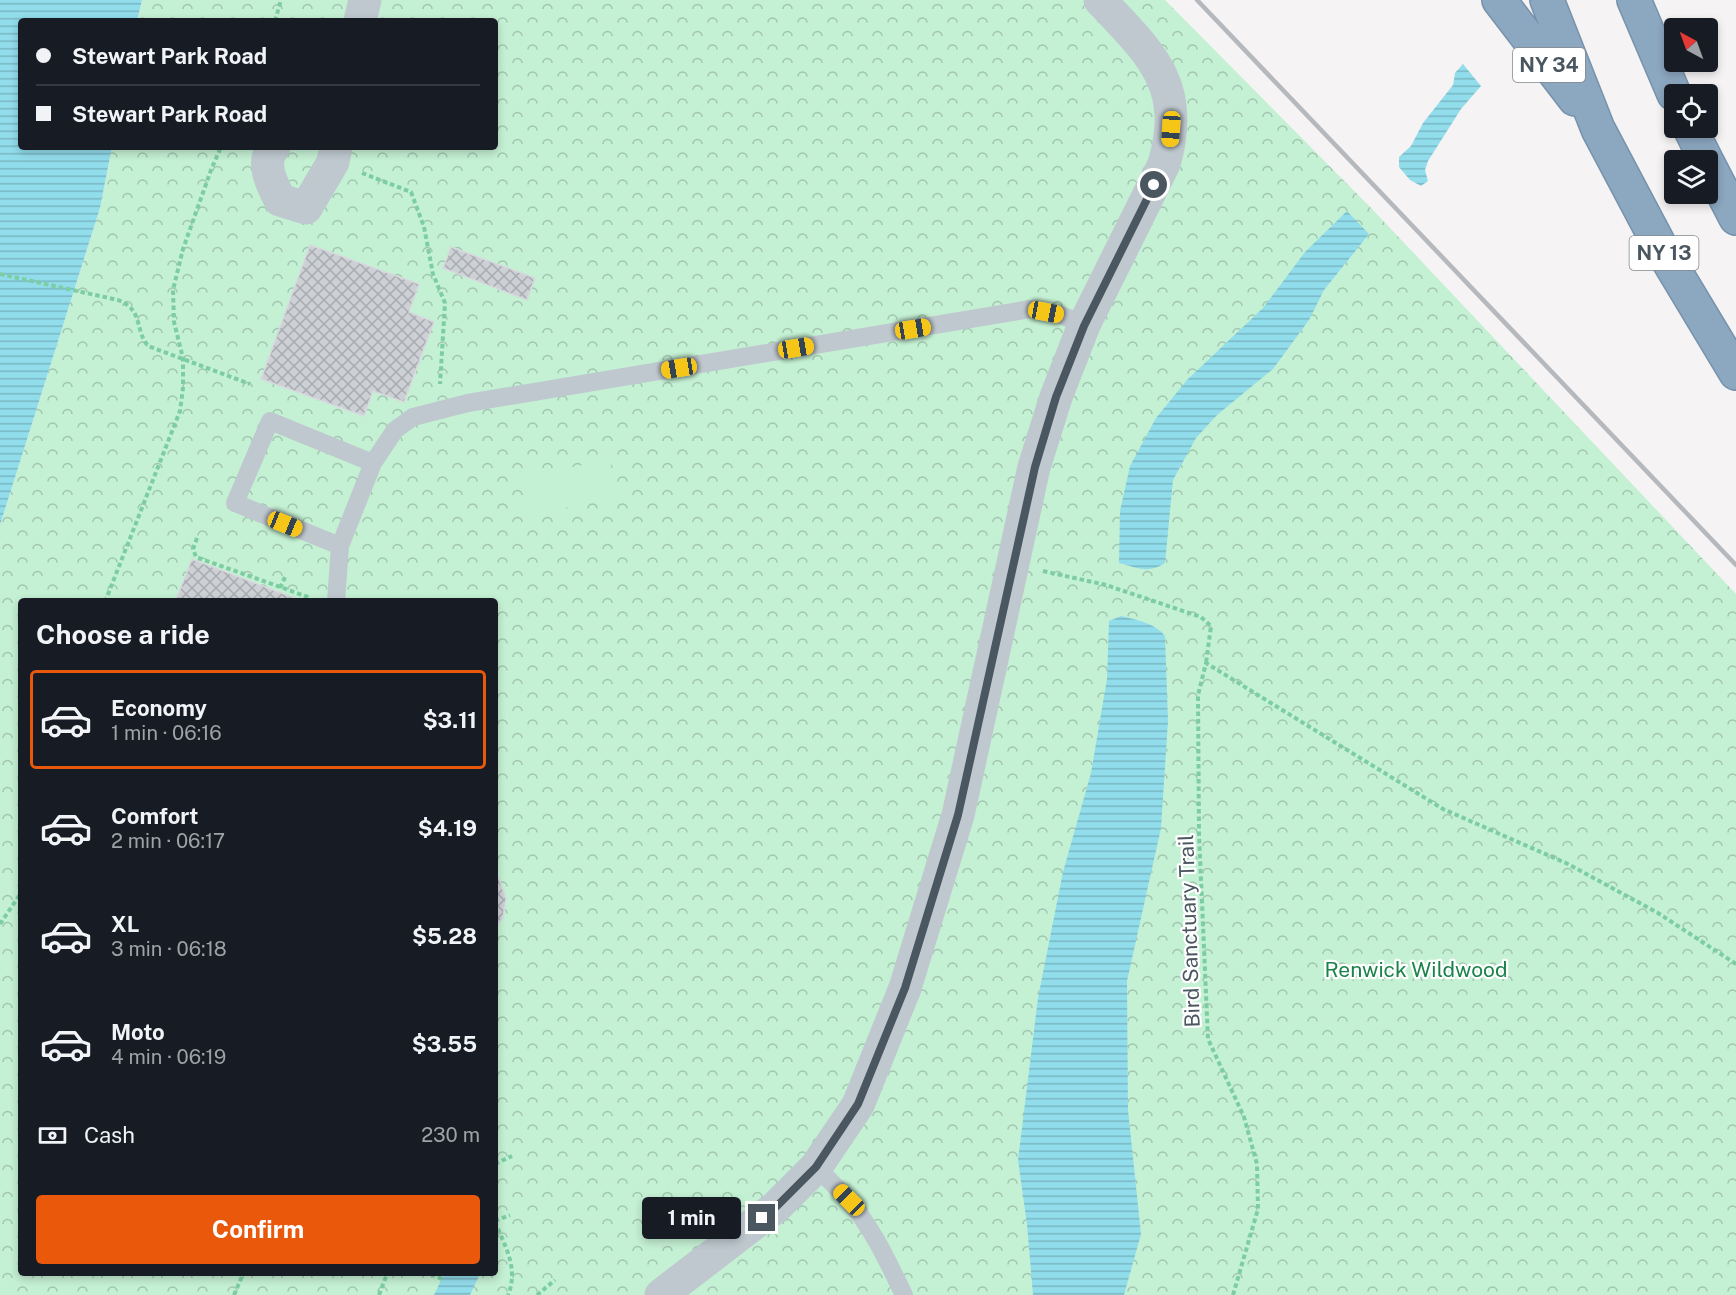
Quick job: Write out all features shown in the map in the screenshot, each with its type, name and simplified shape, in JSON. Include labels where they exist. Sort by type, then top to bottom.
[{"type":"highway","name":"NY 34","points":[[1499,0],[1598,129]]},
{"type":"highway","name":"NY 13","points":[[1547,0],[1598,129],[1662,250],[1736,374]]},
{"type":"highway","points":[[1634,0],[1670,84]]},
{"type":"highway","points":[[1718,183],[1736,218]]},
{"type":"street","points":[[361,18],[364,0]]},
{"type":"street","points":[[662,1295],[777,1206],[816,1167],[858,1104],[905,988],[958,815],[1035,467],[1056,397],[1084,326],[1164,164],[1170,142],[1172,116],[1169,96],[1159,71],[1146,48],[1100,0]]},
{"type":"street","points":[[271,150],[268,175],[280,200],[306,208],[334,154]]},
{"type":"lane","points":[[336,598],[340,546],[373,463],[395,429],[413,417],[440,409],[1030,309],[1061,315],[1084,326]]},
{"type":"lane","points":[[340,546],[235,503],[270,421],[373,463]]},
{"type":"lane","points":[[816,1167],[849,1200],[865,1223],[883,1251],[904,1295]]},
{"type":"path","points":[[276,18],[281,0]]},
{"type":"path","points":[[107,598],[180,411],[183,358],[174,322],[173,290],[183,249],[220,150]]},
{"type":"path","points":[[334,154],[411,192],[424,227],[433,274],[445,303],[440,368],[440,409]]},
{"type":"path","points":[[0,274],[128,304],[134,311],[143,340],[148,346],[250,384]]},
{"type":"path","points":[[197,538],[193,549],[196,557],[311,598]]},
{"type":"path","name":"Bird Sanctuary Trail","points":[[1014,564],[1106,585],[1201,617],[1211,626],[1206,663],[1198,695],[1199,834],[1208,1039],[1244,1117],[1257,1164],[1258,1209],[1233,1295]]},
{"type":"path","points":[[279,588],[286,575]]},
{"type":"path","points":[[1206,663],[1443,809],[1568,864],[1658,913],[1736,964]]},
{"type":"path","points":[[0,924],[18,897]]},
{"type":"path","points":[[498,1163],[512,1156]]},
{"type":"path","points":[[498,1221],[510,1215]]},
{"type":"path","points":[[498,1229],[512,1262],[512,1285],[508,1295]]},
{"type":"path","points":[[234,1295],[242,1276]]},
{"type":"path","points":[[380,1295],[386,1276]]},
{"type":"path","points":[[435,1276],[442,1279]]},
{"type":"path","points":[[537,1295],[555,1280]]},
{"type":"green space","name":"Renwick Wildwood","points":[[142,0],[1165,0],[1372,209],[1736,594],[1736,1295],[0,1295],[0,525],[100,208],[111,150],[498,150],[498,18],[138,18]]},
{"type":"green space","points":[[610,460],[617,498],[527,515],[520,477]]},
{"type":"water","points":[[0,0],[142,0],[138,18],[18,18],[18,150],[111,150],[100,208],[0,525]]},
{"type":"water","points":[[1463,64],[1481,86],[1461,109],[1428,161],[1425,170],[1428,181],[1421,186],[1410,180],[1399,167],[1399,157],[1411,146],[1423,123],[1453,85],[1455,73]]},
{"type":"water","points":[[1347,211],[1369,234],[1324,290],[1309,320],[1273,369],[1217,415],[1196,438],[1173,480],[1165,563],[1148,569],[1119,563],[1120,511],[1130,466],[1156,418],[1187,380],[1263,308],[1305,252]]},
{"type":"water","points":[[1121,616],[1151,625],[1165,636],[1168,721],[1161,828],[1127,981],[1128,1110],[1141,1234],[1124,1295],[1033,1295],[1027,1224],[1018,1160],[1038,998],[1063,872],[1091,773],[1107,679],[1109,621]]},
{"type":"water","points":[[443,1276],[479,1276],[470,1295],[434,1295]]},
{"type":"building","points":[[310,245],[419,284],[409,312],[434,322],[404,402],[373,391],[364,416],[261,379]]},
{"type":"building","points":[[451,247],[535,278],[527,300],[443,268]]},
{"type":"building","points":[[192,559],[294,598],[177,598]]},
{"type":"building","points":[[498,878],[506,898],[503,918],[498,924]]},
{"type":"railway","points":[[1197,0],[1736,565]]},
{"type":"route","points":[[762,1218],[816,1167],[858,1104],[905,988],[958,815],[1035,467],[1056,397],[1084,326],[1154,185]]}]
